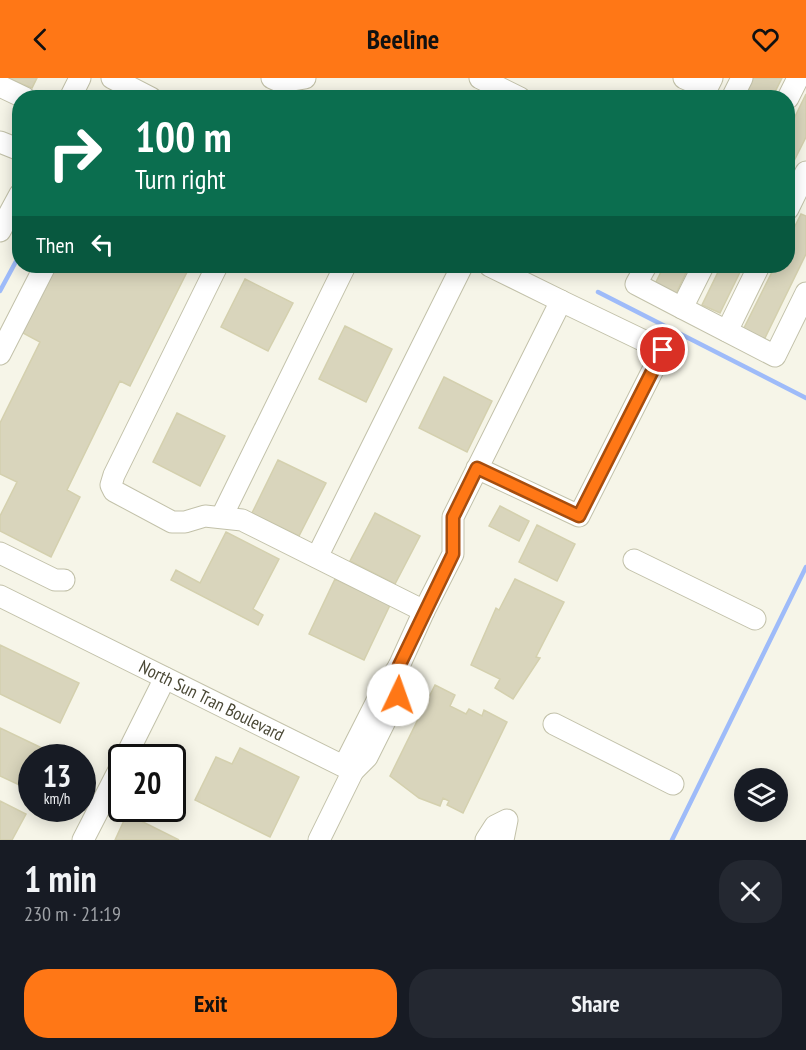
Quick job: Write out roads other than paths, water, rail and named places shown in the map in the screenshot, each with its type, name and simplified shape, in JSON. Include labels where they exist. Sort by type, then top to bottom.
[{"type":"street","points":[[112,78],[131,90]]},
{"type":"street","points":[[272,78],[281,82],[304,78]]},
{"type":"street","points":[[480,78],[504,90]]},
{"type":"street","points":[[684,78],[707,88],[712,78]]},
{"type":"street","points":[[795,199],[806,172]]},
{"type":"street","points":[[0,231],[12,209]]},
{"type":"street","points":[[0,354],[41,273]]},
{"type":"street","points":[[214,273],[111,485],[120,494],[172,522],[222,516],[242,520],[424,610]]},
{"type":"street","points":[[222,516],[342,273]]},
{"type":"street","points":[[317,557],[459,273]]},
{"type":"street","points":[[477,468],[579,516],[663,350],[504,273]]},
{"type":"street","points":[[642,273],[636,284],[775,356],[806,293]]},
{"type":"street","points":[[682,308],[700,273]]},
{"type":"street","points":[[727,331],[756,273]]},
{"type":"street","points":[[319,840],[377,701],[399,666],[424,610],[453,554],[453,517],[561,301]]},
{"type":"street","points":[[0,554],[55,580],[64,580]]},
{"type":"street","points":[[634,560],[755,619]]},
{"type":"street","name":"North Sun Tran Boulevard","points":[[0,596],[349,769]]},
{"type":"street","points":[[132,744],[165,678]]},
{"type":"street","points":[[554,724],[673,784]]},
{"type":"street","points":[[83,840],[108,791]]},
{"type":"street","points":[[486,840],[495,826],[507,820],[502,840]]},
{"type":"waterway","points":[[0,291],[12,269]]},
{"type":"waterway","points":[[598,292],[806,398]]},
{"type":"waterway","points":[[672,840],[806,567]]}]
